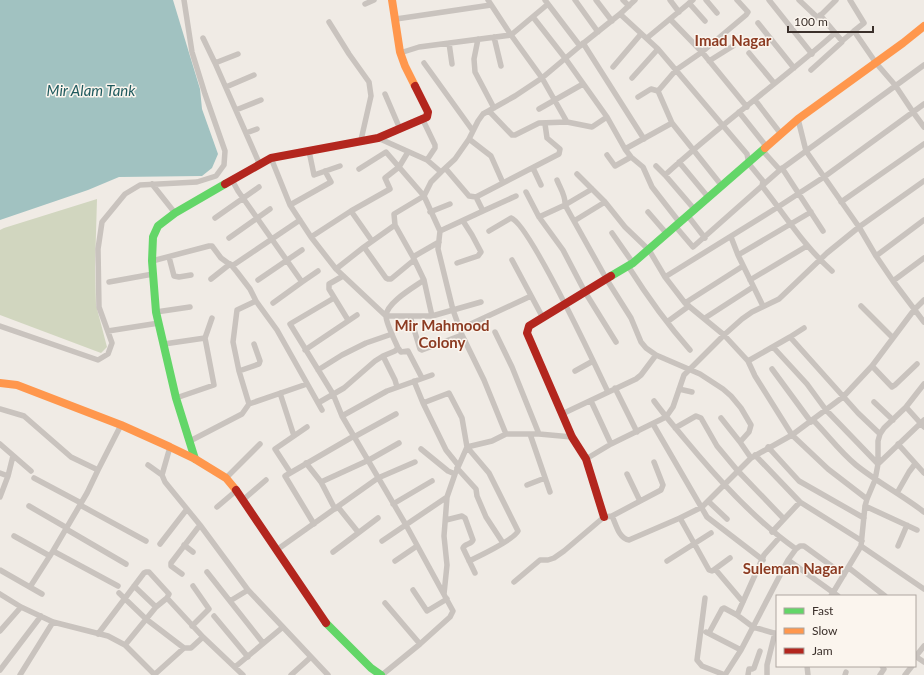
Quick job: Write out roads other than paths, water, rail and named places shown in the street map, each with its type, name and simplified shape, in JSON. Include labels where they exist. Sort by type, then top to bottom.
[{"type":"street","points":[[0,326],[98,360],[108,354],[112,343],[99,307],[98,249],[102,222],[125,194],[140,185],[197,182],[216,176],[224,165],[225,151],[192,52],[184,0]]},
{"type":"street","points":[[365,4],[374,0]]},
{"type":"street","points":[[195,459],[176,398],[156,312],[152,261],[153,237],[158,226],[175,213],[271,158],[378,138],[427,117],[428,112],[403,63],[400,53],[392,0]]},
{"type":"street","points":[[575,0],[598,32]]},
{"type":"street","points":[[596,0],[612,21]]},
{"type":"street","points":[[623,0],[629,6]]},
{"type":"street","points":[[432,316],[424,280],[395,225],[394,214],[424,196],[431,182],[456,159],[483,114],[515,96],[542,78],[612,21],[635,0]]},
{"type":"street","points":[[670,0],[679,12]]},
{"type":"street","points":[[706,0],[716,13]]},
{"type":"street","points":[[658,91],[676,70],[702,52],[747,14],[748,12],[737,0]]},
{"type":"street","points":[[769,0],[812,54]]},
{"type":"street","points":[[799,0],[818,18],[836,0]]},
{"type":"street","points":[[811,70],[842,41],[864,24],[850,0]]},
{"type":"street","points":[[400,53],[419,47],[511,35],[533,16],[546,2],[581,45],[644,139]]},
{"type":"street","points":[[647,38],[691,2],[705,21]]},
{"type":"street","points":[[396,19],[490,3],[542,78],[567,122]]},
{"type":"street","points":[[620,14],[658,49],[747,154],[750,164],[763,181],[762,186],[808,246],[832,271]]},
{"type":"street","points":[[820,15],[842,41]]},
{"type":"street","points":[[533,16],[607,117],[630,157],[642,167],[652,187],[693,247],[705,238],[781,169],[924,65]]},
{"type":"street","points":[[670,19],[710,61],[746,107]]},
{"type":"street","points":[[329,22],[369,82],[371,96],[361,140]]},
{"type":"street","points":[[758,23],[794,68]]},
{"type":"street","points":[[924,26],[876,63],[798,119],[631,265],[529,326],[527,333],[572,437],[586,459],[608,517],[622,537],[629,540],[702,507],[737,470],[753,456],[792,435],[843,397],[872,366],[914,310],[924,300]]},
{"type":"street","points":[[854,31],[876,63],[895,85],[924,127]]},
{"type":"street","points":[[665,175],[693,149],[812,54],[835,33]]},
{"type":"street","points":[[613,67],[641,34]]},
{"type":"street","points":[[494,37],[501,66]]},
{"type":"street","points":[[203,38],[260,165]]},
{"type":"street","points":[[478,39],[474,59],[475,72],[491,109],[512,135],[515,135],[537,124],[567,122],[592,127],[607,117]]},
{"type":"street","points":[[449,43],[452,64]]},
{"type":"street","points":[[710,61],[734,46]]},
{"type":"street","points":[[632,78],[658,49]]},
{"type":"street","points":[[749,53],[774,83]]},
{"type":"street","points":[[215,63],[238,54]]},
{"type":"street","points":[[424,63],[473,131]]},
{"type":"street","points":[[226,87],[254,75]]},
{"type":"street","points":[[539,108],[584,84]]},
{"type":"street","points":[[638,97],[651,89],[658,91]]},
{"type":"street","points":[[658,91],[672,123],[722,186]]},
{"type":"street","points":[[385,94],[400,129]]},
{"type":"street","points":[[236,110],[261,100]]},
{"type":"street","points":[[755,100],[781,134]]},
{"type":"street","points":[[665,277],[731,237],[824,177],[924,104]]},
{"type":"street","points":[[739,112],[764,148],[799,193],[823,231]]},
{"type":"street","points":[[422,118],[436,145],[427,160]]},
{"type":"street","points":[[798,119],[806,151],[859,227],[893,281],[924,322]]},
{"type":"street","points":[[625,149],[672,123]]},
{"type":"street","points":[[446,168],[469,196],[476,197],[558,154],[560,151],[557,146],[547,138],[545,124]]},
{"type":"street","points":[[246,133],[257,128]]},
{"type":"street","points":[[378,138],[427,160],[441,172]]},
{"type":"street","points":[[469,139],[491,156],[503,183]]},
{"type":"street","points":[[841,202],[924,144]]},
{"type":"street","points":[[309,151],[314,175],[340,166]]},
{"type":"street","points":[[359,169],[386,152],[424,196],[440,231],[438,249],[453,310],[462,335],[484,380],[506,434]]},
{"type":"street","points":[[311,237],[390,189],[385,178],[399,167],[408,152]]},
{"type":"street","points":[[607,155],[615,166],[630,157]]},
{"type":"street","points":[[271,158],[290,205],[311,237],[336,269],[386,316],[398,348],[401,352],[408,350],[422,378]]},
{"type":"street","points":[[679,162],[708,197]]},
{"type":"street","points":[[656,166],[695,210]]},
{"type":"street","points":[[533,168],[541,185]]},
{"type":"street","points":[[290,205],[331,182],[325,171]]},
{"type":"street","points":[[577,174],[605,202],[625,227],[649,250],[665,277],[687,304],[724,335],[748,361],[755,376],[792,435],[828,469],[867,499]]},
{"type":"street","points":[[232,180],[271,240],[302,282]]},
{"type":"street","points":[[557,180],[566,200],[566,205],[574,221],[607,280],[631,318],[641,342],[656,356],[700,374],[731,396],[741,408],[751,428],[740,442]]},
{"type":"street","points":[[586,459],[611,444],[666,417],[673,407],[684,375],[689,369],[700,361],[724,335],[742,319],[763,306],[779,299],[827,253],[859,227],[924,181]]},
{"type":"street","points":[[152,184],[175,213]]},
{"type":"street","points":[[215,218],[259,187]]},
{"type":"street","points":[[539,217],[566,205],[592,189]]},
{"type":"street","points":[[526,192],[539,217],[563,250],[585,292],[616,342]]},
{"type":"street","points":[[440,231],[516,196]]},
{"type":"street","points":[[476,197],[483,211]]},
{"type":"street","points":[[574,221],[605,202]]},
{"type":"street","points":[[430,212],[450,204]]},
{"type":"street","points":[[229,238],[270,209]]},
{"type":"street","points":[[352,211],[372,241]]},
{"type":"street","points":[[648,212],[667,234]]},
{"type":"street","points":[[738,255],[811,212]]},
{"type":"street","points":[[688,216],[705,238]]},
{"type":"street","points":[[489,231],[511,218],[517,222],[532,242],[566,305],[608,392]]},
{"type":"street","points":[[211,279],[300,220]]},
{"type":"street","points":[[876,256],[924,220]]},
{"type":"street","points":[[457,263],[478,256],[481,252],[463,221]]},
{"type":"street","points":[[336,269],[395,225]]},
{"type":"street","points":[[612,234],[645,292],[690,350]]},
{"type":"street","points":[[731,237],[743,266],[763,306]]},
{"type":"street","points":[[364,247],[388,280],[391,279],[413,258],[439,242]]},
{"type":"street","points":[[152,261],[212,246],[221,258],[231,265],[250,289],[256,301],[277,330],[322,410]]},
{"type":"street","points":[[750,280],[808,246]]},
{"type":"street","points":[[258,280],[302,250]]},
{"type":"street","points":[[169,257],[174,276],[180,277],[191,275]]},
{"type":"street","points":[[893,281],[924,258]]},
{"type":"street","points":[[512,260],[543,318]]},
{"type":"street","points":[[667,322],[687,304],[743,266]]},
{"type":"street","points":[[273,304],[318,271]]},
{"type":"street","points":[[109,282],[153,274]]},
{"type":"street","points":[[343,276],[329,284],[329,289],[348,320]]},
{"type":"street","points":[[386,316],[388,308],[398,298],[424,280]]},
{"type":"street","points":[[705,318],[753,287]]},
{"type":"street","points":[[460,329],[531,296]]},
{"type":"street","points":[[0,383],[17,385],[121,425],[195,459],[226,478],[244,499],[323,620],[371,668],[381,675],[420,644],[450,617],[453,611],[369,460],[342,416],[333,394],[290,324],[334,298]]},
{"type":"street","points":[[249,404],[239,371],[233,342],[238,310],[256,301]]},
{"type":"street","points":[[386,316],[432,316],[481,302]]},
{"type":"street","points":[[860,306],[893,338]]},
{"type":"street","points":[[156,312],[190,307]]},
{"type":"street","points":[[305,350],[357,315]]},
{"type":"street","points":[[410,316],[420,349],[422,350],[462,335]]},
{"type":"street","points":[[176,398],[214,385],[205,338],[212,318]]},
{"type":"street","points":[[108,331],[159,323]]},
{"type":"street","points":[[748,361],[804,328]]},
{"type":"street","points":[[495,332],[512,366],[539,434]]},
{"type":"street","points":[[318,370],[342,355],[366,343],[392,334]]},
{"type":"street","points":[[790,337],[843,397],[880,434]]},
{"type":"street","points":[[164,344],[205,338]]},
{"type":"street","points":[[239,371],[259,364],[260,361],[254,344]]},
{"type":"street","points":[[773,347],[807,384],[826,410],[878,464]]},
{"type":"street","points":[[318,403],[344,388],[375,361],[398,348]]},
{"type":"street","points":[[383,356],[397,387]]},
{"type":"street","points":[[562,414],[631,381],[641,374],[656,356]]},
{"type":"street","points":[[574,371],[593,361]]},
{"type":"street","points":[[872,366],[892,387],[895,386],[917,364]]},
{"type":"street","points":[[772,369],[812,421],[854,463],[875,480],[924,512]]},
{"type":"street","points":[[342,416],[397,387],[432,375]]},
{"type":"street","points":[[414,381],[446,450],[476,489],[477,496],[486,517],[503,543]]},
{"type":"street","points":[[190,441],[242,414],[249,404],[306,384]]},
{"type":"street","points":[[788,560],[834,595],[862,543],[865,506],[875,480],[878,464],[878,441],[880,434],[884,428],[906,407],[924,384]]},
{"type":"street","points":[[615,388],[637,432]]},
{"type":"street","points":[[679,389],[692,392]]},
{"type":"street","points":[[280,393],[294,436]]},
{"type":"street","points":[[413,590],[427,611],[446,596],[447,565],[444,536],[447,497],[466,447],[462,418],[449,393],[423,403]]},
{"type":"street","points":[[591,401],[611,444]]},
{"type":"street","points":[[654,402],[724,485],[772,532],[796,549]]},
{"type":"street","points":[[874,402],[893,420]]},
{"type":"street","points":[[878,464],[898,444],[923,424],[906,407]]},
{"type":"street","points":[[0,409],[24,416],[71,456],[98,470]]},
{"type":"street","points":[[314,524],[285,477],[290,472],[396,414]]},
{"type":"street","points":[[675,428],[694,417],[699,417],[708,429],[717,446],[737,470],[784,519]]},
{"type":"street","points":[[721,418],[753,456],[800,502],[862,543],[923,587]]},
{"type":"street","points":[[653,424],[707,517],[763,560]]},
{"type":"street","points":[[30,587],[52,554],[81,504],[121,425]]},
{"type":"street","points":[[290,472],[274,449],[307,427]]},
{"type":"street","points":[[466,447],[492,441],[506,434],[539,434],[572,437]]},
{"type":"street","points":[[530,434],[550,492]]},
{"type":"street","points":[[321,482],[369,460],[400,443]]},
{"type":"street","points":[[0,444],[31,471]]},
{"type":"street","points":[[226,478],[260,444]]},
{"type":"street","points":[[898,444],[924,473]]},
{"type":"street","points":[[162,475],[170,447]]},
{"type":"street","points":[[466,447],[489,473],[518,531],[517,534],[503,543],[469,561]]},
{"type":"street","points":[[768,447],[799,481],[864,518]]},
{"type":"street","points":[[421,449],[443,467],[455,474]]},
{"type":"street","points":[[0,497],[8,476],[13,456]]},
{"type":"street","points":[[278,549],[378,478],[415,462]]},
{"type":"street","points":[[514,582],[540,560],[554,558],[608,517],[661,490],[663,484],[654,462]]},
{"type":"street","points":[[306,463],[321,482],[337,508],[358,532]]},
{"type":"street","points":[[897,493],[915,464]]},
{"type":"street","points":[[148,465],[162,475],[165,482],[200,525],[248,590],[328,675]]},
{"type":"street","points":[[0,473],[8,476]]},
{"type":"street","points":[[627,474],[640,501]]},
{"type":"street","points":[[34,478],[146,541]]},
{"type":"street","points":[[527,485],[545,478]]},
{"type":"street","points":[[244,499],[266,480]]},
{"type":"street","points":[[393,504],[432,481]]},
{"type":"street","points":[[217,507],[237,490]]},
{"type":"street","points":[[382,541],[447,497]]},
{"type":"street","points":[[708,501],[727,519]]},
{"type":"street","points":[[772,532],[800,502]]},
{"type":"street","points":[[29,506],[126,564]]},
{"type":"street","points":[[865,506],[917,530]]},
{"type":"street","points":[[160,544],[187,509]]},
{"type":"street","points":[[446,520],[462,516],[465,518],[473,540],[463,548],[474,573]]},
{"type":"street","points":[[332,552],[378,518]]},
{"type":"street","points":[[680,518],[709,570],[712,571],[730,558]]},
{"type":"street","points":[[182,574],[170,565],[200,525]]},
{"type":"street","points":[[898,546],[906,525]]},
{"type":"street","points":[[667,561],[711,533]]},
{"type":"street","points":[[14,536],[118,586]]},
{"type":"street","points":[[737,615],[764,555],[779,538]]},
{"type":"street","points":[[184,545],[193,552]]},
{"type":"street","points":[[396,561],[417,546]]},
{"type":"street","points":[[705,598],[697,660],[702,666],[725,675],[741,650],[788,560],[796,549],[800,546],[804,546],[844,574]]},
{"type":"street","points":[[849,568],[884,595]]},
{"type":"street","points":[[715,569],[743,602]]},
{"type":"street","points":[[0,570],[42,594]]},
{"type":"street","points":[[98,634],[144,573],[149,572],[168,594],[167,598],[192,626],[243,675]]},
{"type":"street","points":[[207,572],[263,643]]},
{"type":"street","points":[[134,586],[156,607]]},
{"type":"street","points":[[192,626],[209,609],[193,586]]},
{"type":"street","points":[[230,601],[248,590]]},
{"type":"street","points":[[119,593],[146,619],[184,648],[191,648],[203,637]]},
{"type":"street","points":[[0,594],[20,607],[52,622],[108,636],[125,645],[155,675],[184,648]]},
{"type":"street","points":[[125,645],[156,607],[167,598]]},
{"type":"street","points":[[385,603],[420,644]]},
{"type":"street","points":[[0,631],[20,607]]},
{"type":"street","points":[[709,633],[722,609],[724,608],[737,615],[753,627],[776,634],[767,665],[767,675]]},
{"type":"street","points":[[0,670],[41,616]]},
{"type":"street","points":[[214,616],[248,657]]},
{"type":"street","points":[[20,675],[52,622]]},
{"type":"street","points":[[235,667],[283,627]]},
{"type":"street","points":[[700,630],[709,633],[741,650]]},
{"type":"street","points":[[924,646],[916,658],[924,662]]},
{"type":"street","points":[[748,675],[748,670],[754,668],[760,650]]},
{"type":"street","points":[[294,674],[311,657]]},
{"type":"street","points":[[905,675],[911,667]]},
{"type":"water","name":"Mir Alam Tank","points":[[0,0],[173,0],[200,89],[202,109],[218,154],[212,168],[202,176],[119,177],[88,190],[0,220]]},
{"type":"district","name":"Imad Nagar","points":[[733,40]]},
{"type":"district","name":"Mir Mahmood Colony","points":[[442,334]]},
{"type":"district","name":"Suleman Nagar","points":[[793,568]]}]
